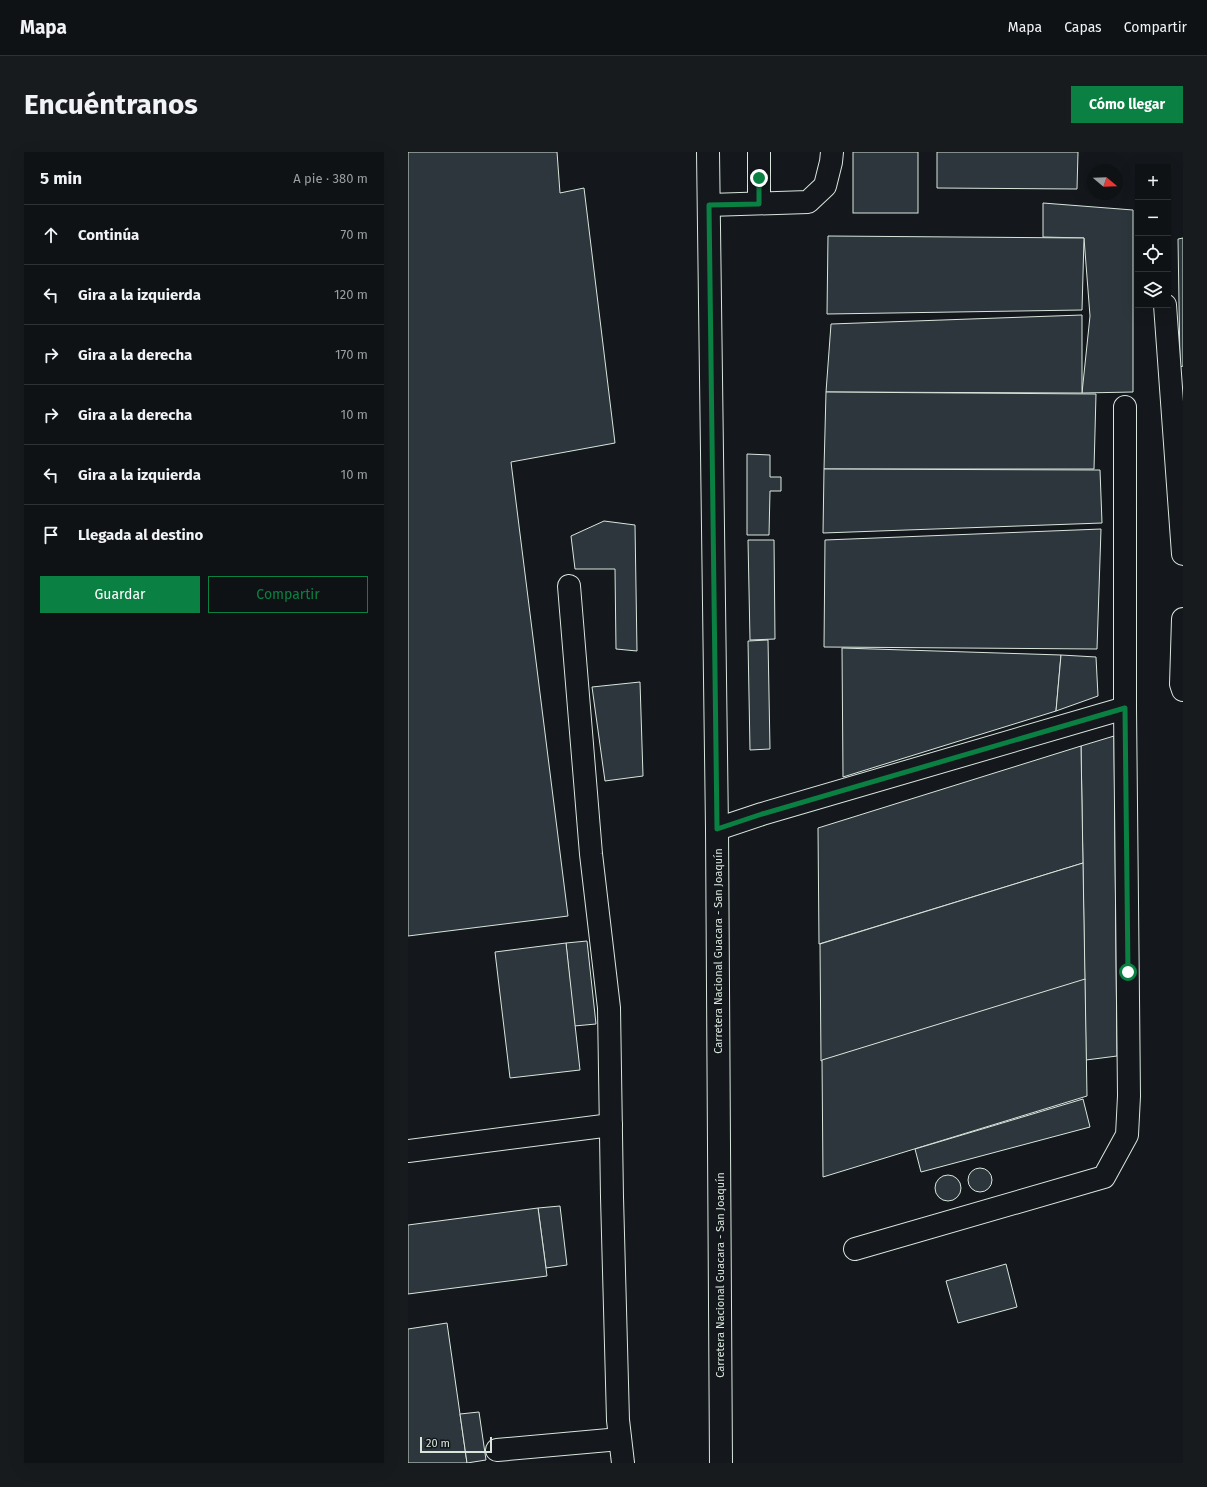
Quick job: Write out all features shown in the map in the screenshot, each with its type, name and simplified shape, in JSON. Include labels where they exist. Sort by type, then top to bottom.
[{"type":"main road","name":"Carretera Nacional Guacara - San Joaquín","points":[[708,152],[717,829],[721,1463]]},
{"type":"main road","points":[[759,152],[759,204]]},
{"type":"main road","points":[[709,205],[808,202],[825,186],[832,152]]},
{"type":"main road","points":[[1165,308],[1183,554]]},
{"type":"main road","points":[[855,1249],[1104,1177],[1127,1135],[1129,1096],[1125,708],[1125,407]]},
{"type":"main road","points":[[569,586],[591,854],[609,1008],[619,1432],[618,1463]]},
{"type":"main road","points":[[1182,686],[1183,619]]},
{"type":"main road","points":[[717,829],[762,814],[1125,708]]},
{"type":"main road","points":[[408,1151],[611,1125]]},
{"type":"main road","points":[[497,1450],[619,1432]]},
{"type":"main road","points":[[619,1432],[623,1463]]},
{"type":"building","points":[[408,152],[557,152],[560,193],[584,188],[615,443],[511,462],[568,916],[408,936]]},
{"type":"building","points":[[853,152],[918,152],[918,213],[853,213]]},
{"type":"building","points":[[937,152],[1078,152],[1077,189],[937,188]]},
{"type":"building","points":[[1043,203],[1133,210],[1133,392],[1082,393],[1090,316],[1084,238],[1043,237]]},
{"type":"building","points":[[828,236],[1084,238],[1082,310],[827,314]]},
{"type":"building","points":[[1183,238],[1183,366],[1180,367],[1178,239]]},
{"type":"building","points":[[1082,315],[1082,393],[826,392],[831,324]]},
{"type":"building","points":[[826,392],[1096,394],[1094,469],[824,469]]},
{"type":"building","points":[[747,454],[770,455],[770,477],[781,477],[781,491],[770,491],[769,535],[747,535]]},
{"type":"building","points":[[824,469],[1100,470],[1102,523],[823,533]]},
{"type":"building","points":[[604,521],[635,525],[637,651],[616,649],[615,569],[575,569],[571,536]]},
{"type":"building","points":[[1101,529],[1097,649],[824,647],[825,540]]},
{"type":"building","points":[[748,540],[774,540],[775,639],[750,640]]},
{"type":"building","points":[[768,640],[770,749],[750,750],[748,641]]},
{"type":"building","points":[[842,648],[1061,655],[1056,711],[843,777]]},
{"type":"building","points":[[1061,655],[1096,657],[1098,696],[1056,711]]},
{"type":"building","points":[[640,682],[643,776],[605,781],[592,687]]},
{"type":"building","points":[[1114,736],[1117,1056],[1086,1060],[1081,746]]},
{"type":"building","points":[[1081,746],[1083,863],[819,944],[818,828]]},
{"type":"building","points":[[1083,863],[1085,980],[821,1061],[820,944]]},
{"type":"building","points":[[587,941],[596,1024],[574,1026],[566,943]]},
{"type":"building","points":[[566,943],[580,1070],[510,1078],[495,952]]},
{"type":"building","points":[[1085,979],[1087,1096],[823,1177],[822,1060]]},
{"type":"building","points":[[1083,1099],[1090,1127],[921,1172],[915,1149]]},
{"type":"building","points":[[980,1168],[989,1171],[992,1180],[989,1189],[980,1192],[971,1189],[968,1180],[971,1171]]},
{"type":"building","points":[[948,1175],[957,1179],[961,1188],[957,1197],[948,1201],[939,1197],[935,1188],[939,1179]]},
{"type":"building","points":[[560,1206],[567,1265],[546,1268],[538,1208]]},
{"type":"building","points":[[538,1208],[547,1276],[408,1294],[408,1225]]},
{"type":"building","points":[[1006,1264],[1017,1307],[958,1323],[946,1281]]},
{"type":"building","points":[[447,1323],[467,1463],[408,1463],[408,1329]]},
{"type":"building","points":[[479,1412],[486,1460],[467,1463],[460,1414]]},
{"type":"route","points":[[759,178],[759,204],[709,205],[717,829],[762,814],[1125,708],[1128,972]]}]
